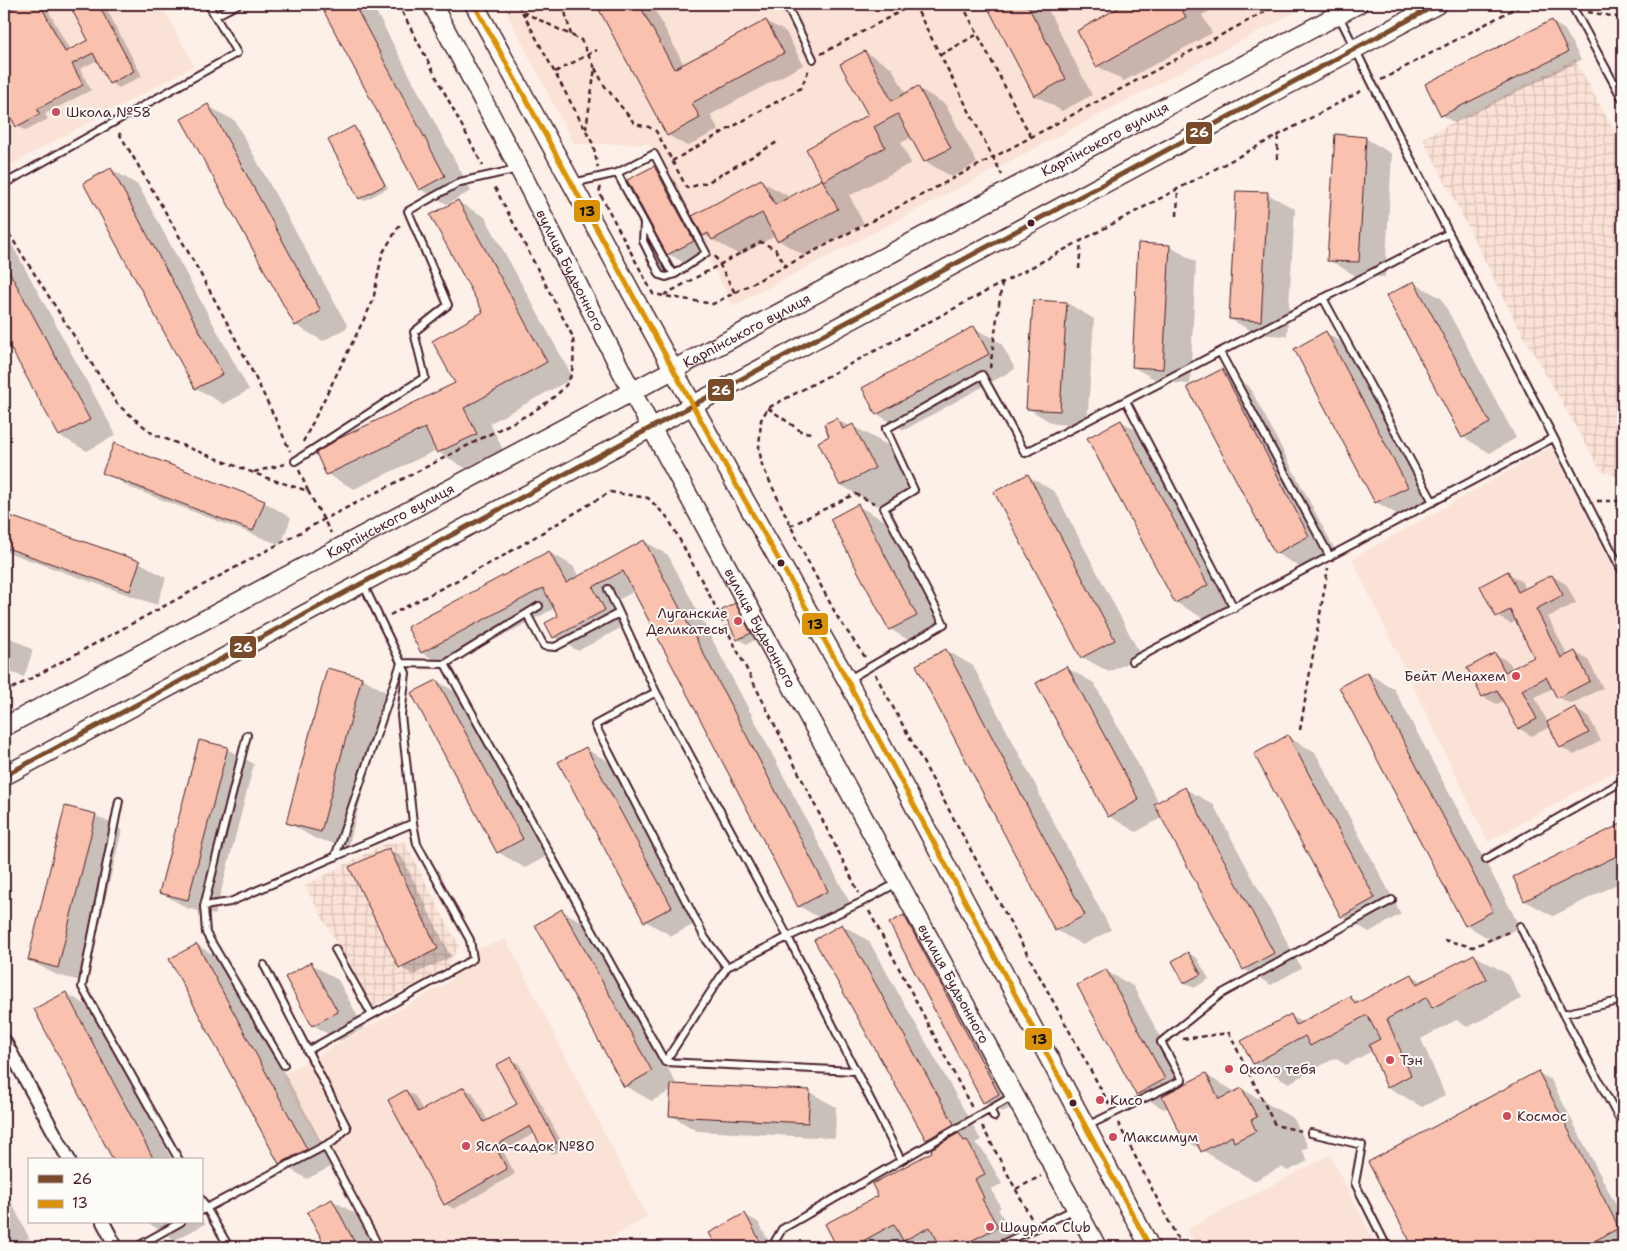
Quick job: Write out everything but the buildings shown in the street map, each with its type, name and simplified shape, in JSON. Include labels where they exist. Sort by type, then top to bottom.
[{"type":"street","name":"вулиця Будьонного","points":[[432,4],[519,169],[632,392],[1097,1247]]},
{"type":"street","points":[[474,4],[693,405],[847,680],[1150,1247]]},
{"type":"street","name":"Карпінського вулиця","points":[[4,727],[1008,190],[1336,9],[1358,4]]},
{"type":"street","points":[[4,776],[1438,4]]},
{"type":"street","points":[[4,1040],[68,1158]]},
{"type":"street","points":[[103,1224],[116,1247]]},
{"type":"lane","points":[[4,184],[237,53],[208,4]]},
{"type":"lane","points":[[215,16],[238,4]]},
{"type":"lane","points":[[786,4],[814,59]]},
{"type":"lane","points":[[1573,6],[1623,100]]},
{"type":"lane","points":[[1336,9],[1354,49],[1623,573]]},
{"type":"lane","points":[[572,183],[617,173],[654,154],[706,253],[666,278],[660,275],[643,241],[644,222]]},
{"type":"lane","points":[[294,461],[425,377],[414,332],[448,306],[408,211],[460,182],[519,169]]},
{"type":"lane","points":[[617,173],[669,268],[675,274]]},
{"type":"lane","points":[[847,680],[944,624],[884,508],[914,490],[886,429],[982,375],[1025,453],[1449,233]]},
{"type":"lane","points":[[1323,298],[1433,502]]},
{"type":"lane","points":[[1220,352],[1330,557]]},
{"type":"lane","points":[[1126,401],[1234,608]]},
{"type":"lane","points":[[1132,661],[1554,438]]},
{"type":"lane","points":[[308,1051],[473,959],[470,940],[417,844],[401,715],[406,673],[362,583]]},
{"type":"lane","points":[[608,589],[656,692],[788,937],[901,1160]]},
{"type":"lane","points":[[401,664],[445,664],[539,606]]},
{"type":"lane","points":[[526,614],[544,646],[555,647],[619,613]]},
{"type":"lane","points":[[335,857],[401,664]]},
{"type":"lane","points":[[445,664],[665,1062]]},
{"type":"lane","points":[[656,692],[595,725],[705,938],[727,967]]},
{"type":"lane","points":[[247,735],[204,906],[206,934],[284,1065]]},
{"type":"lane","points":[[1486,859],[1623,781]]},
{"type":"lane","points":[[119,801],[82,987],[178,1158]]},
{"type":"lane","points":[[204,906],[230,902],[413,823]]},
{"type":"lane","points":[[665,1062],[727,967],[864,901],[898,882]]},
{"type":"lane","points":[[1086,1126],[1182,1080],[1161,1042],[1221,994],[1392,900]]},
{"type":"lane","points":[[1520,926],[1563,1014],[1623,1126]]},
{"type":"lane","points":[[335,948],[372,1015]]},
{"type":"lane","points":[[228,1247],[204,1210],[334,1141],[347,1128],[264,965]]},
{"type":"lane","points":[[1563,1014],[1623,1000]]},
{"type":"lane","points":[[665,1062],[855,1071]]},
{"type":"lane","points":[[777,1247],[774,1243],[782,1229],[1014,1095]]},
{"type":"lane","points":[[990,1109],[994,1117]]},
{"type":"lane","points":[[1311,1133],[1362,1145],[1355,1183],[1387,1247]]},
{"type":"lane","points":[[325,1146],[379,1247]]},
{"type":"lane","points":[[996,1247],[1076,1208]]},
{"type":"lane","points":[[136,1247],[177,1224]]},
{"type":"path","points":[[518,4],[594,144],[603,184],[599,192],[653,294],[713,304],[1032,137],[1279,4]]},
{"type":"path","points":[[563,4],[571,35]]},
{"type":"path","points":[[672,161],[801,88],[814,59],[914,4],[994,157],[1008,190]]},
{"type":"path","points":[[962,4],[1032,137]]},
{"type":"path","points":[[1182,1247],[1114,1114],[870,666],[854,639],[838,618],[790,526],[762,465],[759,448],[761,420],[768,408],[1523,4]]},
{"type":"path","points":[[1573,6],[1623,18]]},
{"type":"path","points":[[522,11],[581,40],[604,85],[635,124],[649,127],[656,132],[687,188],[708,182],[779,141]]},
{"type":"path","points":[[940,55],[978,34]]},
{"type":"path","points":[[555,72],[597,50]]},
{"type":"path","points":[[586,130],[595,68]]},
{"type":"path","points":[[113,123],[165,211],[259,384],[308,491],[339,548]]},
{"type":"path","points":[[1277,159],[1278,135]]},
{"type":"path","points":[[1177,216],[1178,189]]},
{"type":"path","points":[[253,472],[294,461],[373,301],[382,254],[408,211]]},
{"type":"path","points":[[4,226],[118,405],[153,434],[308,491]]},
{"type":"path","points":[[1079,269],[1081,241]]},
{"type":"path","points":[[663,295],[719,263],[761,242],[775,249],[786,266]]},
{"type":"path","points":[[987,384],[1002,283]]},
{"type":"path","points":[[768,408],[802,432],[814,433]]},
{"type":"path","points":[[380,621],[498,559],[610,492],[648,498],[668,518],[711,598],[864,901],[1036,1228]]},
{"type":"path","points":[[790,526],[855,494],[884,508]]},
{"type":"path","points":[[1586,501],[1623,502]]},
{"type":"path","points":[[1300,730],[1330,557]]},
{"type":"path","points":[[1444,940],[1473,947],[1520,926]]},
{"type":"path","points":[[1161,1042],[1229,1033],[1275,1125],[1311,1133]]},
{"type":"path","points":[[1016,1189],[1054,1168]]},
{"type":"shaded area","name":"Школа №58","points":[[4,4],[161,4],[194,66],[8,166],[4,158]]},
{"type":"shaded area","points":[[502,4],[1311,4],[733,306],[649,144],[574,144]]},
{"type":"shaded area","points":[[1575,59],[1623,148],[1623,478],[1601,471],[1517,324],[1423,138]]},
{"type":"shaded area","name":"Бейт Менахем","points":[[1552,447],[1623,587],[1623,766],[1488,842],[1352,559]]},
{"type":"shaded area","points":[[404,841],[459,946],[447,967],[372,1007],[305,886],[382,845]]},
{"type":"shaded area","name":"Ясла-садок №80","points":[[506,939],[647,1217],[596,1247],[376,1247],[282,1075],[451,981],[467,952]]},
{"type":"shaded area","points":[[1330,1155],[1377,1247],[1197,1247],[1187,1229]]},
{"type":"transit line","name":"13","points":[[474,4],[734,481],[847,680],[1150,1247]]},
{"type":"transit line","name":"26","points":[[4,776],[1438,4]]},
{"type":"place","name":"Школа №58","points":[[56,112]]},
{"type":"place","name":"Луганские Деликатесы","points":[[738,621]]},
{"type":"place","name":"Бейт Менахем","points":[[1516,676]]},
{"type":"place","name":"Тэн","points":[[1390,1060]]},
{"type":"place","name":"Около тебя","points":[[1229,1069]]},
{"type":"place","name":"Кисо","points":[[1100,1100]]},
{"type":"place","name":"Космос","points":[[1507,1116]]},
{"type":"place","name":"Максимум","points":[[1113,1137]]},
{"type":"place","name":"Ясла-садок №80","points":[[466,1146]]},
{"type":"place","name":"Шаурма Club","points":[[990,1227]]}]
